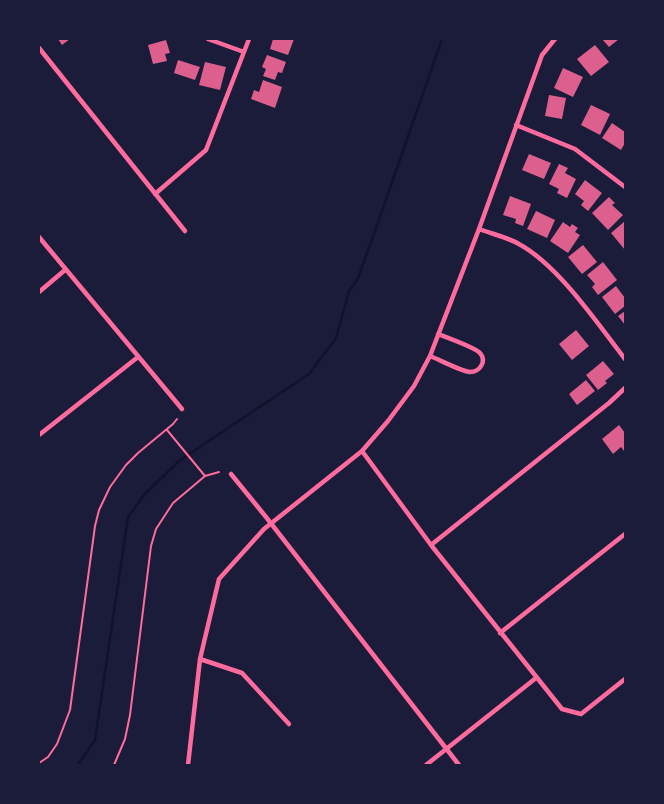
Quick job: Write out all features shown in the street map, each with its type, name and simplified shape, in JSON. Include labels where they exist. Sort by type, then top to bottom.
[{"type":"street","points":[[208,39],[244,52]]},
{"type":"street","points":[[155,194],[206,150],[248,39]]},
{"type":"street","points":[[188,765],[200,659],[219,579],[271,523],[362,451],[388,422],[414,386],[430,356],[479,229],[542,55],[555,39]]},
{"type":"street","points":[[39,48],[185,231]]},
{"type":"street","points":[[516,125],[575,149],[625,187]]},
{"type":"street","points":[[479,229],[518,244],[548,265],[592,316],[625,359]]},
{"type":"street","points":[[39,237],[182,409]]},
{"type":"street","points":[[39,292],[65,270]]},
{"type":"street","points":[[430,356],[470,372],[478,370],[482,365],[483,358],[480,352],[438,334]]},
{"type":"street","points":[[39,435],[138,356]]},
{"type":"street","points":[[431,545],[609,403],[625,388]]},
{"type":"street","points":[[362,451],[431,545],[562,709],[581,714],[625,679]]},
{"type":"street","points":[[231,474],[459,765]]},
{"type":"street","points":[[500,633],[625,534]]},
{"type":"street","points":[[200,659],[242,673],[289,724]]},
{"type":"street","points":[[426,765],[536,678]]},
{"type":"path","points":[[39,763],[48,757],[57,744],[70,710],[94,526],[99,510],[110,487],[121,471],[138,453],[177,419]]},
{"type":"path","points":[[166,429],[205,476]]},
{"type":"path","points":[[114,765],[125,739],[130,714],[151,546],[156,529],[173,503],[205,476],[219,472]]},
{"type":"building","points":[[58,39],[70,39],[62,45]]},
{"type":"building","points":[[273,39],[294,39],[288,55],[270,49]]},
{"type":"building","points":[[602,39],[619,39],[609,47]]},
{"type":"building","points":[[166,40],[170,53],[165,54],[167,61],[153,64],[148,45]]},
{"type":"building","points":[[595,45],[609,62],[591,76],[577,59]]},
{"type":"building","points":[[267,55],[286,62],[282,73],[278,72],[275,80],[263,76],[266,69],[262,67]]},
{"type":"building","points":[[178,60],[200,67],[195,80],[174,73]]},
{"type":"building","points":[[205,62],[226,67],[220,90],[199,85]]},
{"type":"building","points":[[563,68],[583,77],[573,97],[554,88]]},
{"type":"building","points":[[263,80],[282,87],[275,108],[251,99],[254,90],[259,92]]},
{"type":"building","points":[[549,95],[566,98],[562,119],[545,116]]},
{"type":"building","points":[[591,105],[610,114],[600,135],[581,125]]},
{"type":"building","points":[[612,123],[625,132],[625,143],[621,150],[602,138]]},
{"type":"building","points":[[529,154],[551,163],[544,179],[522,170]]},
{"type":"building","points":[[559,164],[568,168],[565,173],[576,179],[567,198],[557,193],[559,189],[549,184]]},
{"type":"building","points":[[585,180],[602,193],[588,211],[581,205],[584,201],[575,194]]},
{"type":"building","points":[[510,196],[531,204],[523,226],[515,223],[516,219],[503,215]]},
{"type":"building","points":[[609,197],[615,203],[612,205],[623,215],[608,230],[592,213]]},
{"type":"building","points":[[536,211],[555,220],[547,238],[527,229]]},
{"type":"building","points":[[625,221],[625,250],[611,233]]},
{"type":"building","points":[[563,222],[570,227],[572,224],[578,228],[575,232],[580,235],[568,253],[550,241]]},
{"type":"building","points":[[583,245],[597,262],[582,274],[568,257]]},
{"type":"building","points":[[603,262],[617,280],[598,295],[592,287],[595,284],[587,275]]},
{"type":"building","points":[[616,286],[625,298],[625,306],[615,314],[602,297]]},
{"type":"building","points":[[625,311],[625,325],[618,316]]},
{"type":"building","points":[[576,330],[589,346],[572,360],[559,344]]},
{"type":"building","points":[[603,361],[614,374],[598,390],[586,375]]},
{"type":"building","points":[[586,380],[595,391],[577,405],[569,394]]},
{"type":"building","points":[[619,425],[625,433],[625,450],[621,447],[613,454],[602,439]]},
{"type":"waterway","points":[[78,765],[95,740],[128,517],[144,495],[179,461],[309,374],[336,338],[349,291],[358,278],[442,39]]}]
